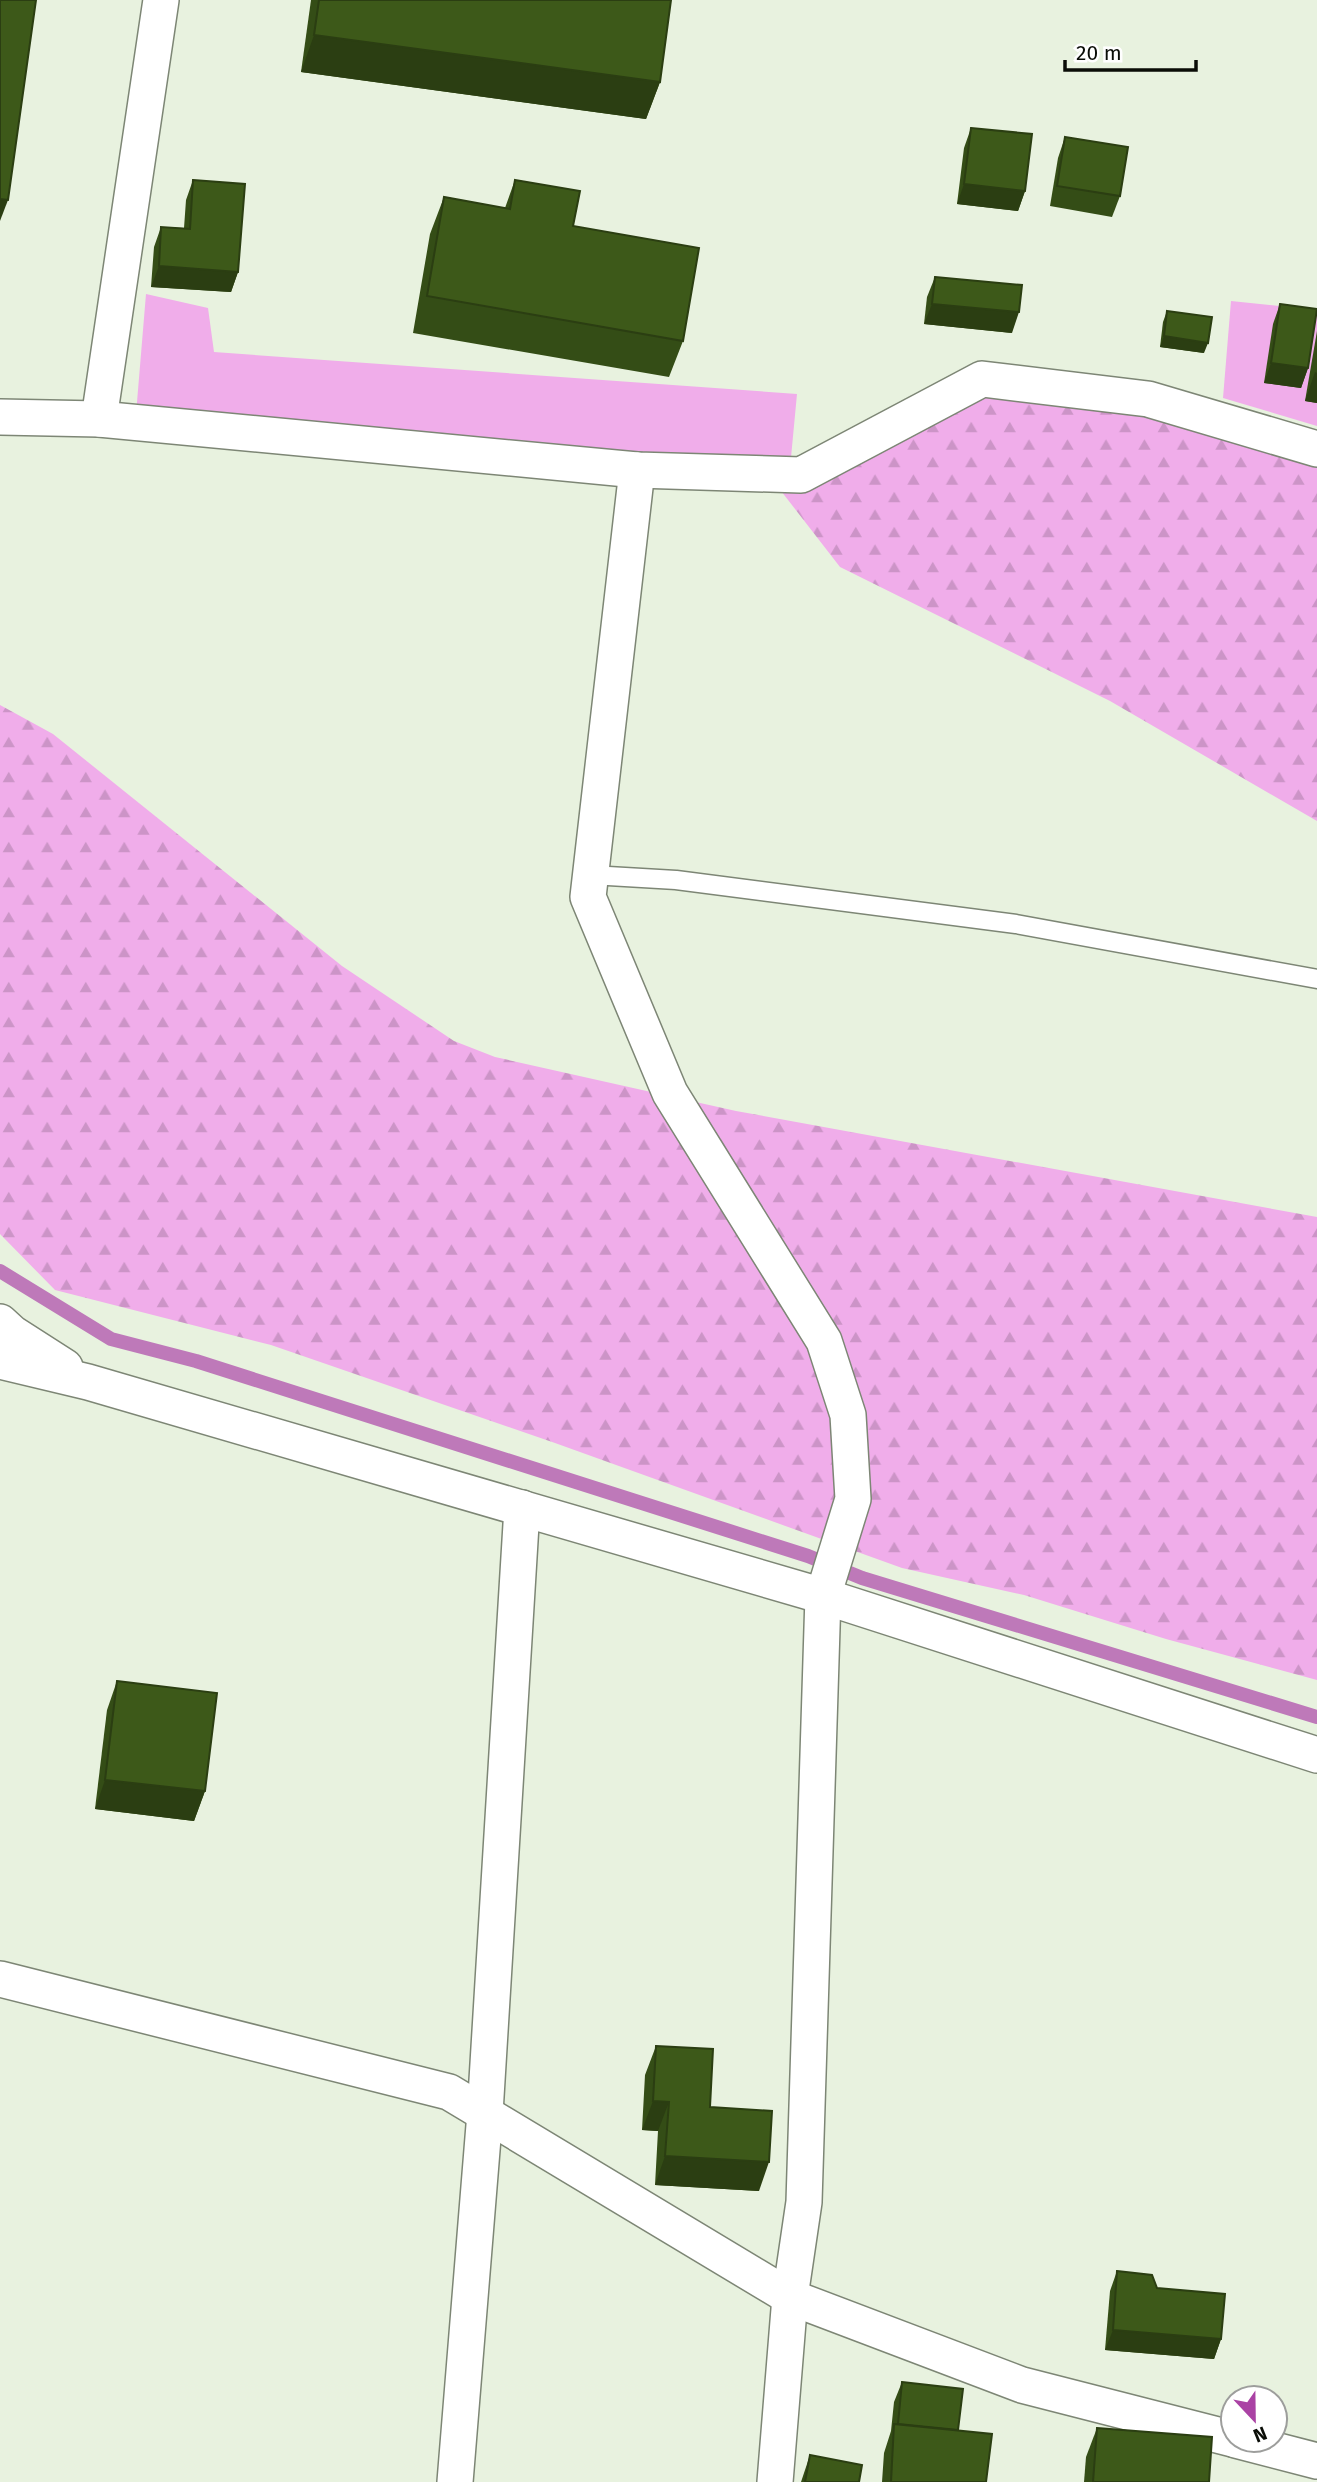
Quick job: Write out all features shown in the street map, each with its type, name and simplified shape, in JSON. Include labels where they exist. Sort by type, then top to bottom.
[{"type":"street","points":[[99,419],[161,0]]},
{"type":"street","points":[[0,417],[99,419],[637,470],[801,475],[982,379],[1149,399],[1317,449]]},
{"type":"street","points":[[637,470],[588,897],[670,1093],[824,1342],[848,1415],[853,1499],[822,1596],[804,2202],[790,2297],[775,2482]]},
{"type":"street","points":[[0,1322],[12,1333],[88,1382]]},
{"type":"street","points":[[0,1360],[88,1382],[822,1596],[1317,1755]]},
{"type":"street","points":[[455,2482],[485,2113],[522,1508]]},
{"type":"street","points":[[0,1979],[449,2092],[790,2297],[1022,2385],[1219,2436]]},
{"type":"street","points":[[1289,2454],[1317,2461]]},
{"type":"lane","points":[[591,875],[676,880],[1016,924],[1317,979]]},
{"type":"green space","points":[[146,294],[208,308],[214,352],[797,394],[790,468],[136,414]]},
{"type":"green space","points":[[1231,301],[1317,310],[1317,426],[1223,398]]},
{"type":"green space","points":[[1023,384],[1276,451],[1317,465],[1317,821],[1110,701],[840,567],[778,487],[885,430]]},
{"type":"green space","points":[[0,705],[53,734],[342,966],[454,1041],[495,1057],[736,1111],[1317,1217],[1317,1680],[1166,1639],[1024,1595],[902,1568],[555,1443],[271,1345],[55,1290],[0,1234]]},
{"type":"building","points":[[0,0],[36,0],[8,200],[0,199]]},
{"type":"building","points":[[319,0],[671,0],[660,82],[314,35]]},
{"type":"building","points":[[971,128],[1032,134],[1025,191],[964,184]]},
{"type":"building","points":[[1065,137],[1128,147],[1120,196],[1057,186]]},
{"type":"building","points":[[193,180],[245,184],[238,272],[159,266],[161,227],[190,229]]},
{"type":"building","points":[[515,180],[580,191],[573,226],[699,248],[683,341],[427,296],[444,197],[510,209]]},
{"type":"building","points":[[935,277],[1022,285],[1019,312],[932,304]]},
{"type":"building","points":[[1280,304],[1317,309],[1308,368],[1271,363]]},
{"type":"building","points":[[1167,311],[1212,317],[1208,343],[1164,336]]},
{"type":"building","points":[[117,1681],[217,1693],[205,1791],[105,1780]]},
{"type":"building","points":[[656,2046],[713,2049],[710,2107],[772,2111],[769,2162],[665,2156],[669,2102],[653,2101]]},
{"type":"building","points":[[1117,2271],[1152,2275],[1157,2288],[1225,2294],[1221,2339],[1113,2330]]},
{"type":"building","points":[[902,2382],[963,2389],[958,2430],[898,2424]]},
{"type":"building","points":[[894,2424],[992,2434],[986,2482],[891,2482]]},
{"type":"building","points":[[1097,2428],[1212,2437],[1209,2482],[1093,2482]]},
{"type":"building","points":[[810,2455],[862,2465],[859,2482],[805,2482]]},
{"type":"waterway","points":[[0,1271],[111,1339],[196,1361],[808,1556],[862,1578],[1317,1717]]}]
